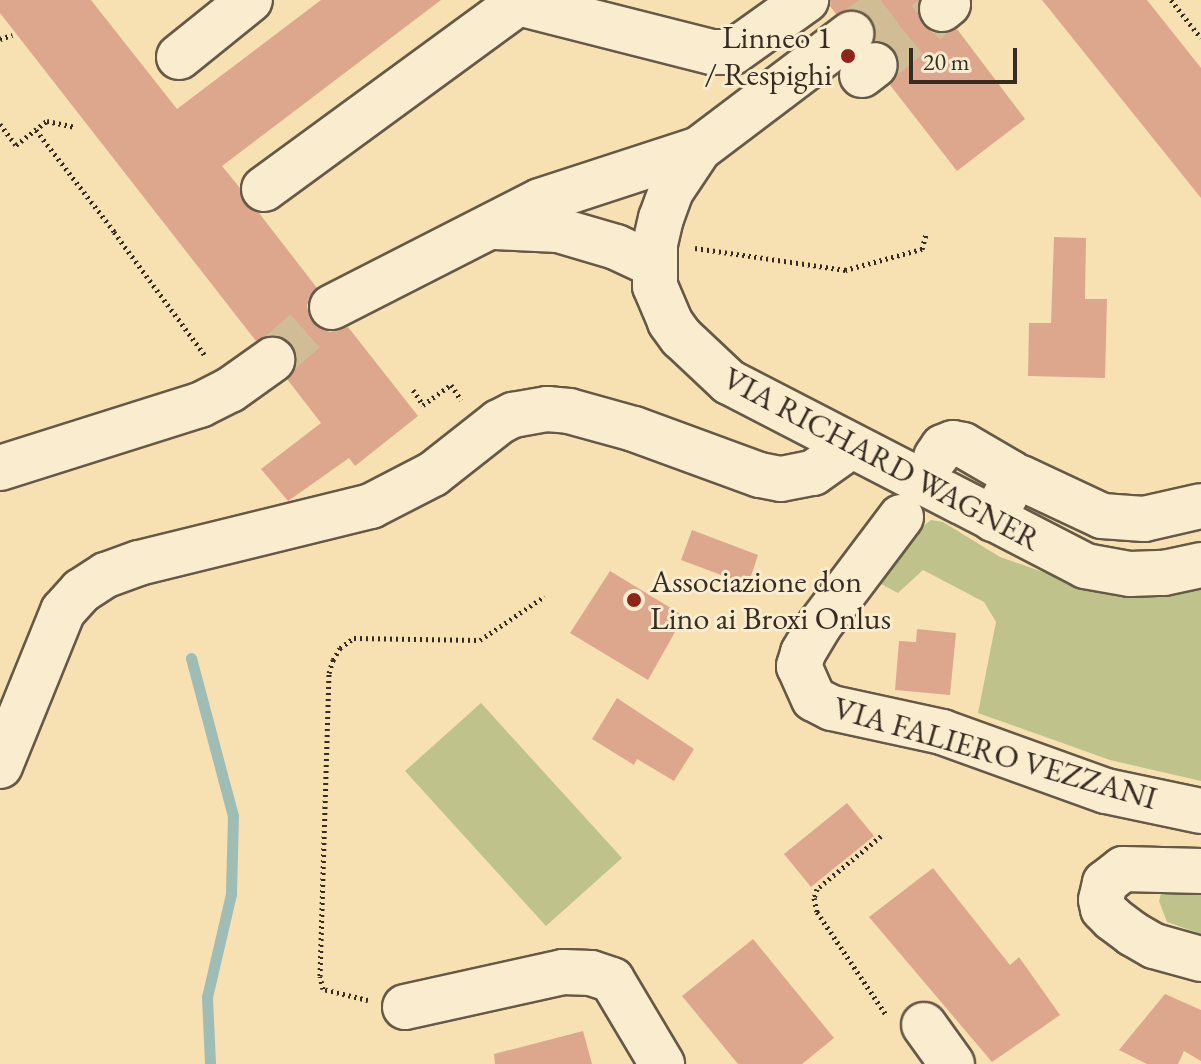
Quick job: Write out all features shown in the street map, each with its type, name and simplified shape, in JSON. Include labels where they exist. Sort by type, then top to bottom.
[{"type":"street","points":[[179,57],[250,0]]},
{"type":"street","points":[[264,189],[518,3],[712,52],[733,52],[806,0]]},
{"type":"street","points":[[332,307],[540,201],[699,149],[863,58]]},
{"type":"street","name":"VIA RICHARD WAGNER","points":[[699,149],[671,191],[654,254],[655,286],[670,322],[701,359],[729,382],[1085,566],[1107,573],[1164,573],[1201,565]]},
{"type":"street","points":[[485,227],[558,230],[616,247],[654,254]]},
{"type":"street","points":[[0,468],[167,418],[230,390],[272,360]]},
{"type":"street","points":[[0,766],[57,624],[81,591],[106,575],[139,563],[371,506],[433,474],[513,415],[547,409],[569,411],[634,429],[760,475],[781,479],[813,473],[851,446]]},
{"type":"street","points":[[936,457],[943,447],[953,443],[963,445],[1011,473],[1015,479]]},
{"type":"street","points":[[1015,479],[1021,478],[1102,516],[1144,519],[1201,506]]},
{"type":"street","points":[[993,519],[1015,479]]},
{"type":"street","name":"VIA FALIERO VEZZANI","points":[[901,517],[819,626],[803,653],[799,666],[814,699],[832,708],[942,732],[1106,791],[1201,811]]},
{"type":"street","points":[[1201,871],[1123,869],[1105,883],[1101,900],[1103,909],[1133,934],[1154,946],[1201,959]]},
{"type":"street","points":[[405,1007],[563,972],[591,973],[612,980],[662,1064]]},
{"type":"street","points":[[908,1026],[952,1064]]},
{"type":"path","points":[[1171,0],[1201,38]]},
{"type":"path","points":[[0,39],[12,35]]},
{"type":"path","points":[[0,124],[16,145],[47,121],[75,127]]},
{"type":"path","points":[[36,130],[230,390]]},
{"type":"path","points":[[654,254],[845,270],[922,249],[926,234]]},
{"type":"path","points":[[413,390],[423,405],[451,385],[484,434]]},
{"type":"path","points":[[405,1007],[323,989],[320,976],[329,673],[333,660],[340,648],[354,638],[480,640],[545,596]]},
{"type":"path","points":[[881,836],[817,889],[814,898],[817,912],[908,1026]]},
{"type":"green space","points":[[931,520],[943,522],[1000,557],[1103,593],[1157,595],[1201,589],[1201,781],[1110,760],[978,713],[996,622],[984,602],[923,570],[898,593],[879,583],[911,536]]},
{"type":"green space","points":[[481,703],[622,858],[546,926],[405,771]]},
{"type":"green space","points":[[1165,879],[1201,881],[1201,934],[1167,922],[1159,901]]},
{"type":"building","points":[[0,0],[91,0],[177,109],[321,0],[441,0],[222,166],[240,188],[244,204],[259,213],[317,288],[307,305],[310,319],[330,332],[348,327],[418,416],[355,466],[349,458],[288,501],[261,469],[321,423],[287,379],[295,370],[297,358],[293,346],[283,338],[270,335],[256,341],[0,13]]},
{"type":"building","points":[[831,0],[919,0],[918,14],[923,26],[934,33],[945,34],[957,29],[1025,119],[957,171],[890,85],[898,74],[900,61],[895,50],[885,42],[875,40],[876,30],[870,18],[861,11],[849,9],[836,14],[830,6]]},
{"type":"building","points":[[1042,0],[1147,0],[1201,68],[1201,198]]},
{"type":"building","points":[[1054,237],[1086,238],[1085,299],[1107,299],[1105,378],[1028,376],[1029,323],[1051,323]]},
{"type":"building","points":[[692,530],[758,555],[748,585],[681,560]]},
{"type":"building","points":[[610,571],[684,616],[648,680],[570,633]]},
{"type":"building","points":[[917,629],[956,633],[950,695],[895,690],[899,641],[916,642]]},
{"type":"building","points":[[617,698],[694,749],[674,781],[637,759],[634,765],[592,739]]},
{"type":"building","points":[[847,803],[874,836],[811,887],[784,854]]},
{"type":"building","points":[[933,868],[1010,965],[1019,957],[1060,1015],[992,1062],[869,917]]},
{"type":"building","points":[[753,939],[834,1038],[802,1064],[738,1064],[682,996]]},
{"type":"building","points":[[1165,994],[1201,1010],[1201,1061],[1184,1051],[1178,1064],[1147,1064],[1119,1050]]},
{"type":"building","points":[[583,1031],[592,1064],[495,1064],[494,1054]]},
{"type":"waterway","points":[[191,658],[233,816],[231,894],[207,997],[210,1064]]},
{"type":"tunnel","points":[[851,34],[895,0]]},
{"type":"tunnel","points":[[875,65],[942,9]]},
{"type":"tunnel","points":[[272,360],[332,307]]},
{"type":"place","name":"Linneo 1 / Respighi","points":[[848,56]]},
{"type":"place","name":"Associazione don Lino ai Broxi Onlus","points":[[634,600]]}]
